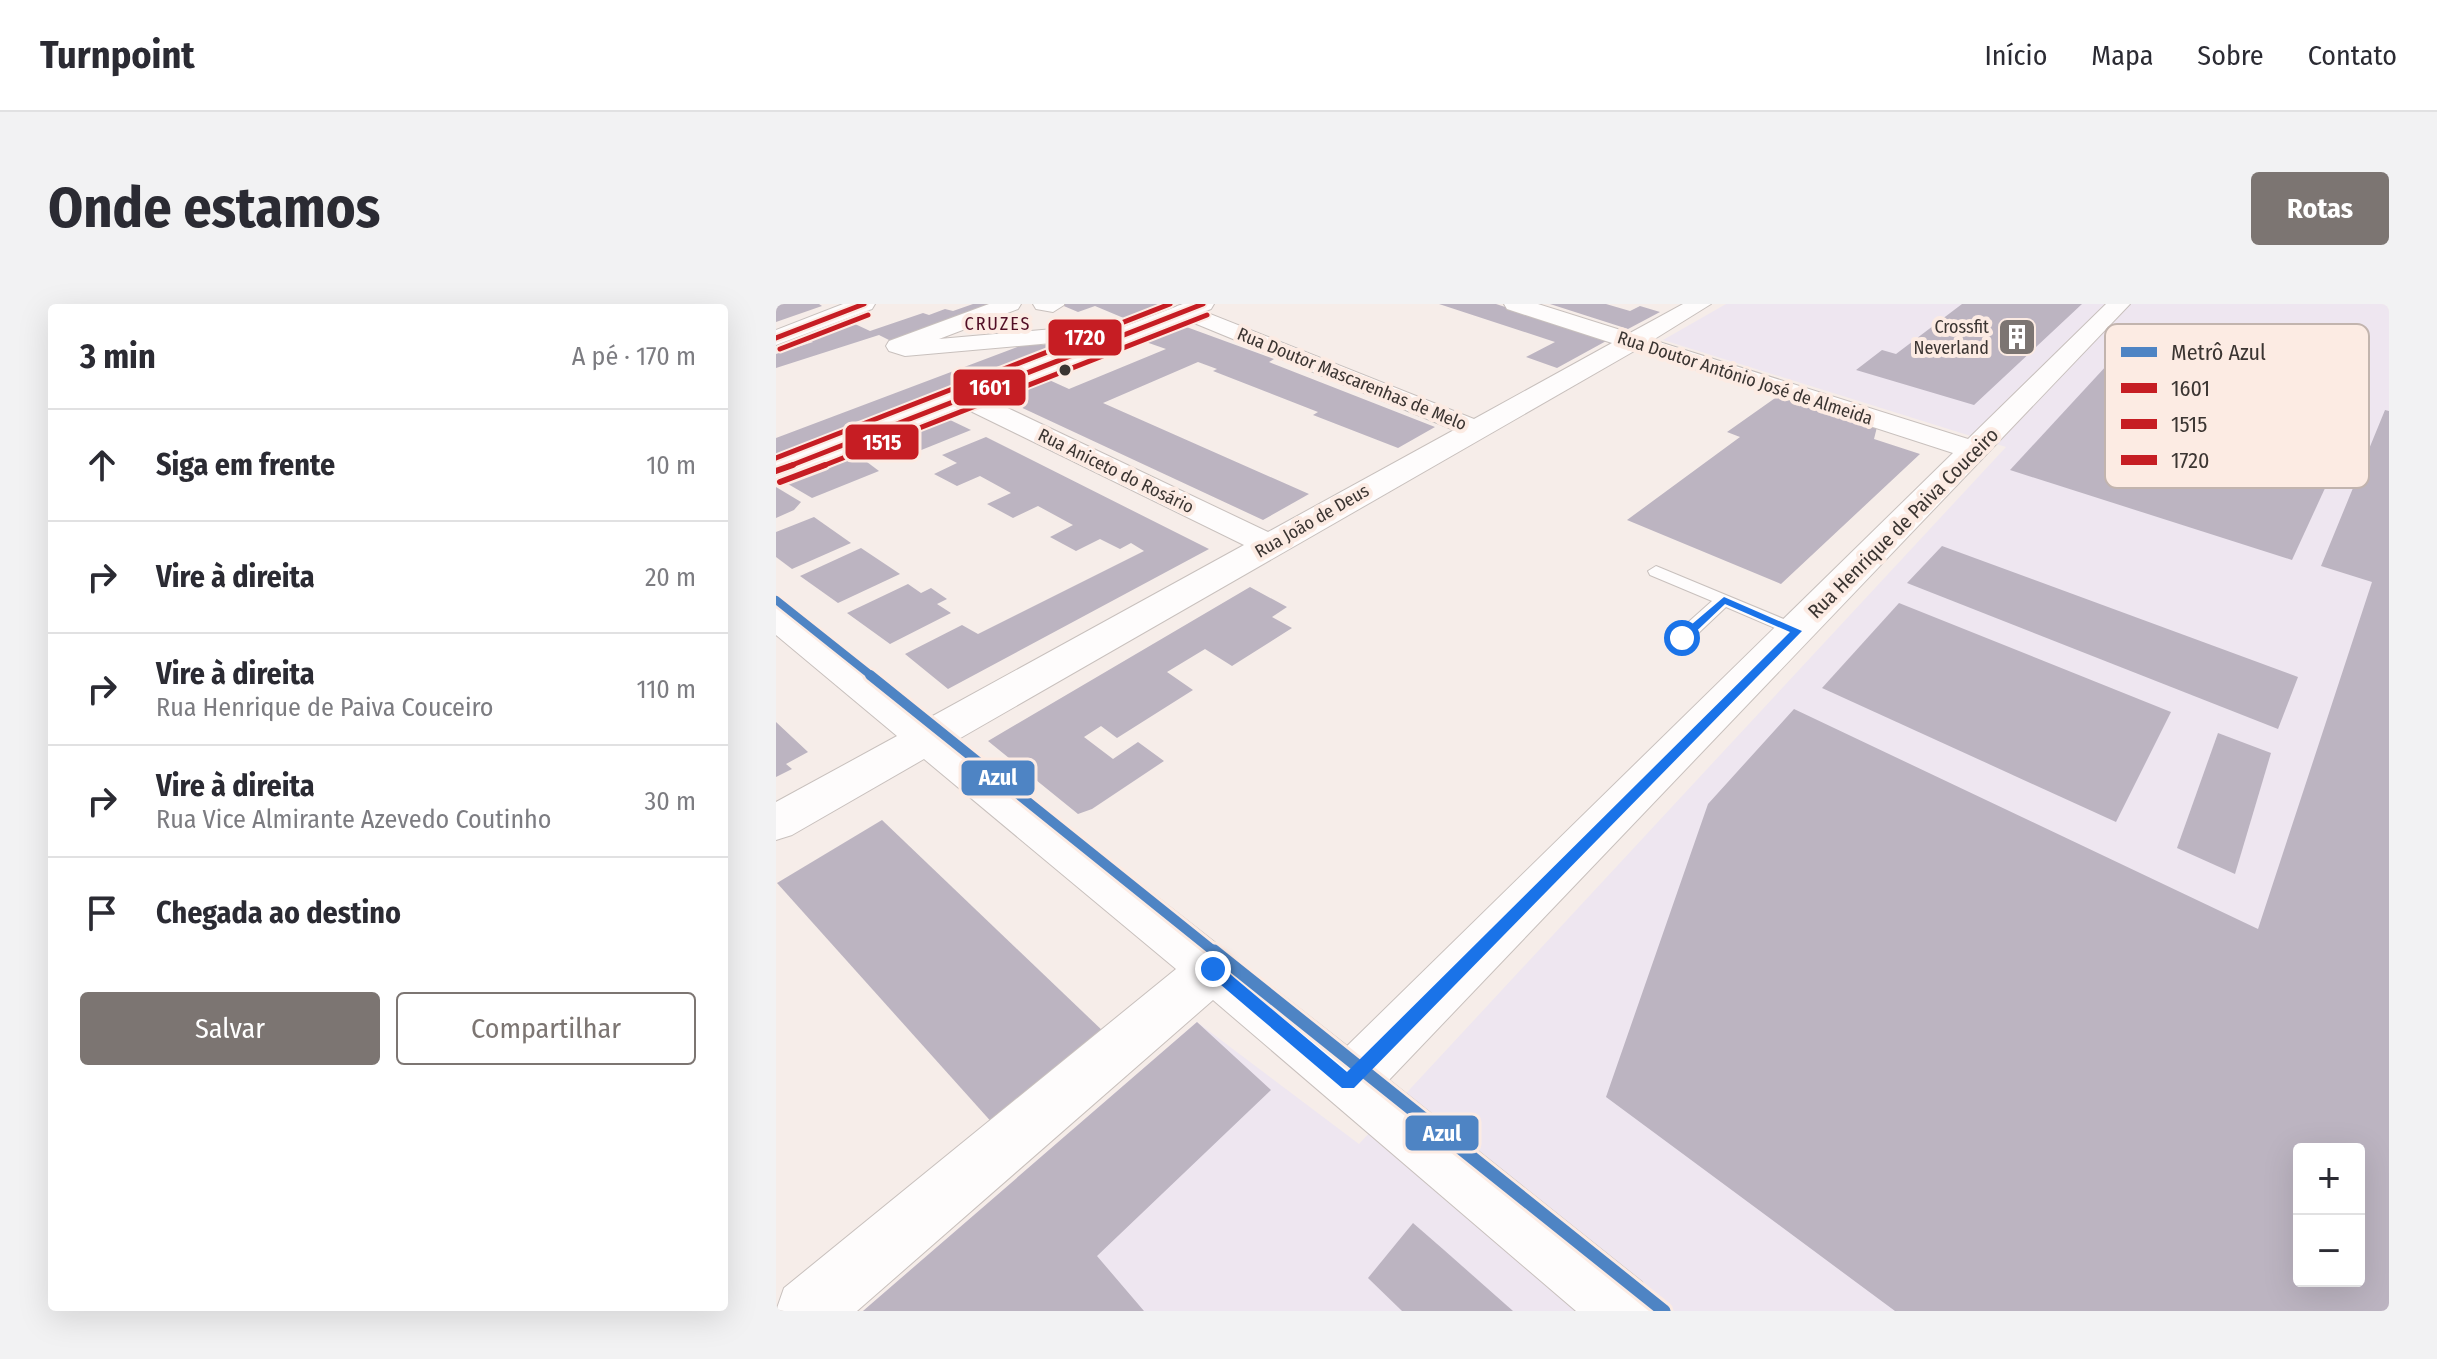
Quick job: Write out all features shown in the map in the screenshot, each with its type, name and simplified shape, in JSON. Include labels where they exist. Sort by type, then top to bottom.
[{"type":"street","points":[[776,338],[864,304]]},
{"type":"street","points":[[1010,304],[898,346],[905,349],[1088,333],[1107,341]]},
{"type":"street","points":[[1044,304],[1053,305]]},
{"type":"street","name":"Rua Doutor António José de Almeida","points":[[1515,304],[1975,451]]},
{"type":"street","name":"Rua João de Deus","points":[[776,823],[1700,304]]},
{"type":"street","name":"Rua Henrique de Paiva Couceiro","points":[[1348,1083],[2119,304]]},
{"type":"street","points":[[776,471],[1194,308]]},
{"type":"street","name":"Rua Doutor Mascarenhas de Melo","points":[[1194,308],[1475,429]]},
{"type":"street","name":"Rua Aniceto do Rosário","points":[[963,397],[1270,545]]},
{"type":"street","points":[[776,617],[1213,969],[1619,1305]]},
{"type":"street","points":[[807,1311],[1213,969]]},
{"type":"lane","points":[[1656,571],[1797,631]]},
{"type":"lane","points":[[1682,638],[1724,600]]},
{"type":"shaded area","points":[[1726,304],[2389,304],[2389,1311],[863,1311],[1197,1022],[1359,1144],[2006,447],[1663,340]]},
{"type":"building","points":[[776,304],[819,304],[822,306],[776,322]]},
{"type":"building","points":[[973,304],[996,304],[893,342],[879,335],[776,368],[776,354],[813,342],[807,339],[855,324],[870,331],[923,313],[929,315],[945,309],[953,311]]},
{"type":"building","points":[[1059,304],[1171,305],[1126,319],[1095,306],[1078,312]]},
{"type":"building","points":[[1439,304],[1496,304],[1608,340],[1557,368],[1526,357],[1555,342]]},
{"type":"building","points":[[1550,304],[1606,304],[1630,311],[1640,306],[1660,312],[1628,329]]},
{"type":"building","points":[[1962,304],[2082,304],[1974,405],[1856,370],[1882,350],[1896,354]]},
{"type":"building","points":[[1181,325],[1274,359],[1269,362],[1435,427],[1398,448],[1313,415],[1318,412],[1213,371],[1217,369],[1198,362],[1103,403],[1309,494],[1263,520],[1001,398],[1047,379],[1069,389],[1166,349],[1143,341]]},
{"type":"building","points":[[1058,340],[1071,344],[776,457],[776,438],[1033,341],[1043,345]]},
{"type":"building","points":[[2105,367],[2105,488],[2325,488],[2292,560],[2010,470]]},
{"type":"building","points":[[1778,396],[1877,427],[1874,439],[1920,454],[1781,584],[1627,520],[1740,437],[1727,432]]},
{"type":"building","points":[[2385,410],[2389,411],[2389,1311],[1895,1311],[1606,1097],[1708,804],[1794,709],[2258,929],[2372,582],[2321,566],[2353,488],[2369,488],[2369,449]]},
{"type":"building","points":[[948,419],[971,430],[899,459],[880,449]]},
{"type":"building","points":[[986,437],[1209,549],[948,689],[905,654],[962,625],[978,634],[1144,551],[1131,543],[1120,549],[1100,539],[1076,551],[1050,537],[1073,525],[1038,506],[1013,518],[987,504],[1011,493],[980,476],[957,486],[934,474],[957,463],[942,455]]},
{"type":"building","points":[[859,456],[879,471],[812,498],[788,484]]},
{"type":"building","points":[[776,487],[801,502],[794,510],[776,518]]},
{"type":"building","points":[[814,517],[851,543],[792,569],[776,557],[776,532]]},
{"type":"building","points":[[1942,546],[2298,677],[2278,729],[1907,583]]},
{"type":"building","points":[[861,548],[900,574],[838,603],[800,576]]},
{"type":"building","points":[[908,584],[921,593],[931,588],[947,599],[937,604],[951,613],[890,644],[847,613]]},
{"type":"building","points":[[1250,587],[1287,607],[1272,617],[1292,628],[1232,666],[1205,649],[1167,672],[1193,690],[1117,738],[1101,726],[1084,737],[1113,759],[1138,742],[1164,761],[1092,809],[1078,814],[988,741]]},
{"type":"building","points":[[1899,603],[2171,712],[2116,822],[1822,688]]},
{"type":"building","points":[[776,722],[808,752],[786,764],[792,769],[776,777]]},
{"type":"building","points":[[2218,733],[2271,753],[2235,874],[2177,848]]},
{"type":"building","points":[[882,820],[1106,1034],[995,1126],[777,883]]},
{"type":"building","points":[[1197,1022],[1271,1090],[1097,1256],[1144,1311],[863,1311]]},
{"type":"building","points":[[1413,1223],[1513,1311],[1402,1311],[1368,1278]]},
{"type":"metro line","name":"Azul","points":[[776,600],[1664,1311]]},
{"type":"transit line","name":"1601","points":[[776,338],[864,304]]},
{"type":"transit line","name":"1720","points":[[776,458],[1170,304]]},
{"type":"transit line","name":"1601","points":[[776,471],[1203,304]]},
{"type":"transit line","name":"1515","points":[[780,349],[868,315]]},
{"type":"transit line","name":"1515","points":[[780,482],[1207,315]]},
{"type":"place","name":"Crossfit Neverland","points":[[2017,337]]},
{"type":"district","name":"CRUZES","points":[[998,324]]},
{"type":"route","points":[[1213,969],[1348,1083],[1797,631],[1724,600],[1682,638]]}]
